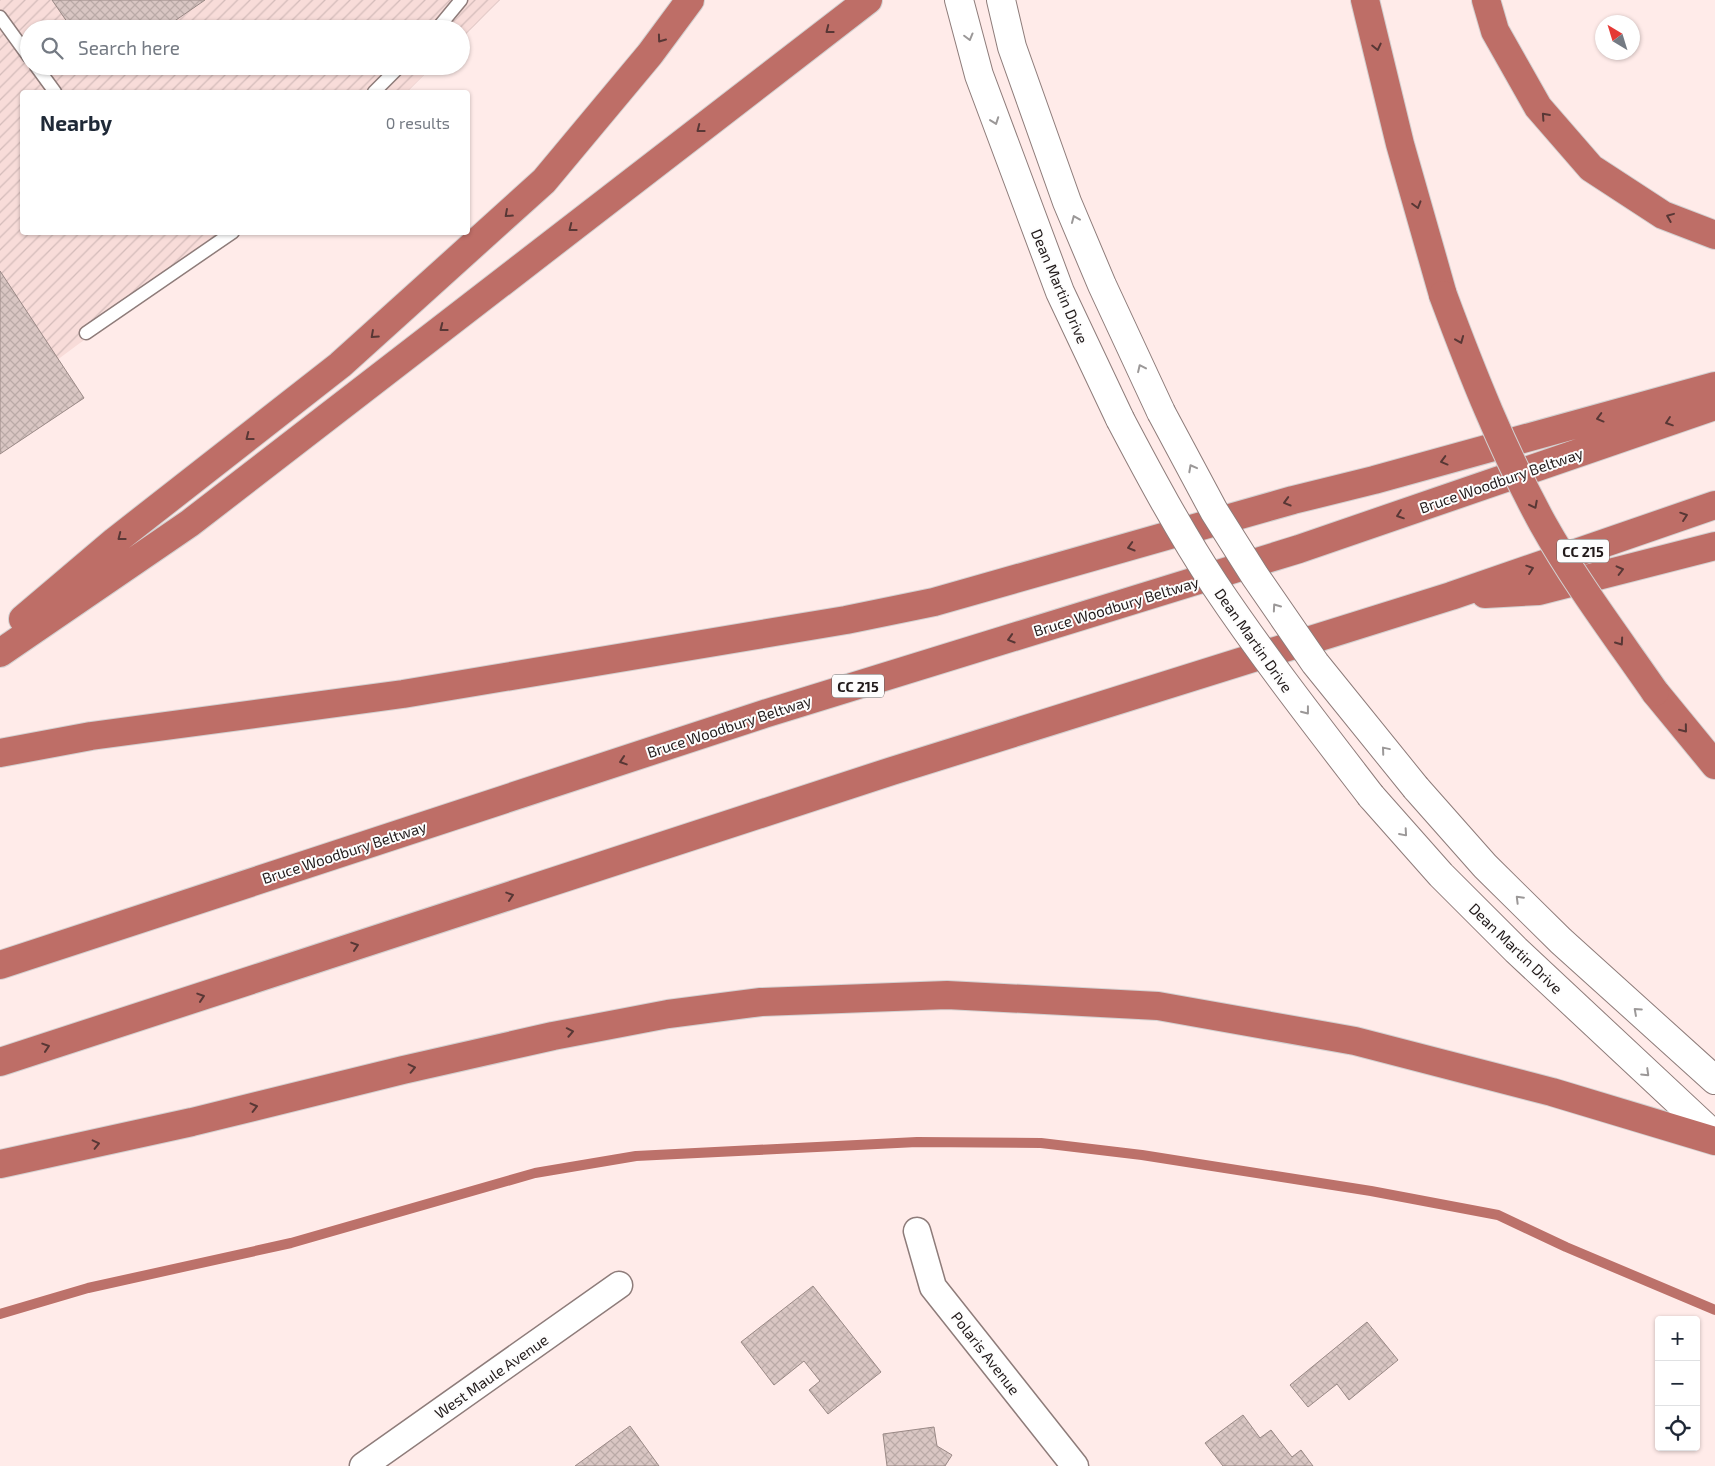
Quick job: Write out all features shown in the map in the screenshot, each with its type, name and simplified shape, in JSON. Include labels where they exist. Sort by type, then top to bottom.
[{"type":"highway","points":[[0,638],[115,541],[340,365],[544,181],[650,54],[690,0]]},
{"type":"highway","points":[[0,653],[190,523],[868,0]]},
{"type":"highway","points":[[1365,0],[1400,144],[1443,295],[1506,450],[1544,524],[1578,580],[1655,692],[1715,765]]},
{"type":"highway","points":[[1486,0],[1495,31],[1538,107],[1591,168],[1663,215],[1715,235]]},
{"type":"highway","points":[[0,753],[91,736],[412,693],[846,620],[925,604],[1088,560],[1294,500],[1374,480],[1715,386]]},
{"type":"highway","name":"Bruce Woodbury Beltway","points":[[0,965],[764,714],[1300,549],[1715,406]]},
{"type":"highway","name":"CC 215","points":[[0,1062],[892,771],[1451,596],[1715,506]]},
{"type":"highway","points":[[1451,596],[1539,591],[1715,546]]},
{"type":"highway","points":[[0,1164],[192,1122],[506,1046],[668,1014],[761,1002],[947,995],[1158,1006],[1355,1041],[1552,1092],[1715,1141]]},
{"type":"main road","name":"Dean Martin Drive","points":[[959,0],[979,75],[1060,292],[1120,420],[1173,518],[1214,584],[1274,670],[1371,796],[1441,875],[1516,950],[1715,1136]]},
{"type":"main road","points":[[1001,0],[1012,46],[1071,210],[1102,285],[1161,412],[1214,511],[1255,576],[1315,663],[1416,788],[1485,866],[1561,941],[1715,1080]]},
{"type":"street","name":"Polaris Avenue","points":[[917,1230],[933,1287],[1075,1466]]},
{"type":"street","name":"West Maule Avenue","points":[[363,1466],[619,1285]]},
{"type":"lane","points":[[444,20],[460,0]]},
{"type":"lane","points":[[0,17],[20,45]]},
{"type":"lane","points":[[43,75],[54,90]]},
{"type":"lane","points":[[376,90],[391,75]]},
{"type":"lane","points":[[86,333],[229,235]]},
{"type":"shaded area","points":[[0,0],[500,0],[470,30],[470,20],[20,20],[20,75],[424,75],[409,90],[20,90],[20,235],[225,235],[49,366],[0,410]]},
{"type":"building","points":[[52,0],[205,0],[176,20],[66,20]]},
{"type":"building","points":[[0,271],[84,398],[0,454]]},
{"type":"building","points":[[813,1286],[881,1372],[828,1414],[809,1390],[820,1381],[804,1361],[774,1385],[741,1342]]},
{"type":"building","points":[[1367,1322],[1398,1360],[1349,1400],[1337,1384],[1308,1407],[1290,1385]]},
{"type":"building","points":[[1243,1415],[1260,1438],[1271,1430],[1292,1457],[1301,1450],[1313,1466],[1223,1466],[1205,1443]]},
{"type":"building","points":[[630,1426],[659,1466],[575,1466]]},
{"type":"building","points":[[934,1427],[937,1446],[952,1455],[945,1466],[887,1466],[883,1434]]},
{"type":"waterway","points":[[0,1314],[88,1288],[291,1243],[535,1173],[636,1156],[917,1142],[1041,1143],[1142,1155],[1371,1191],[1498,1215],[1566,1247],[1715,1310]]}]
